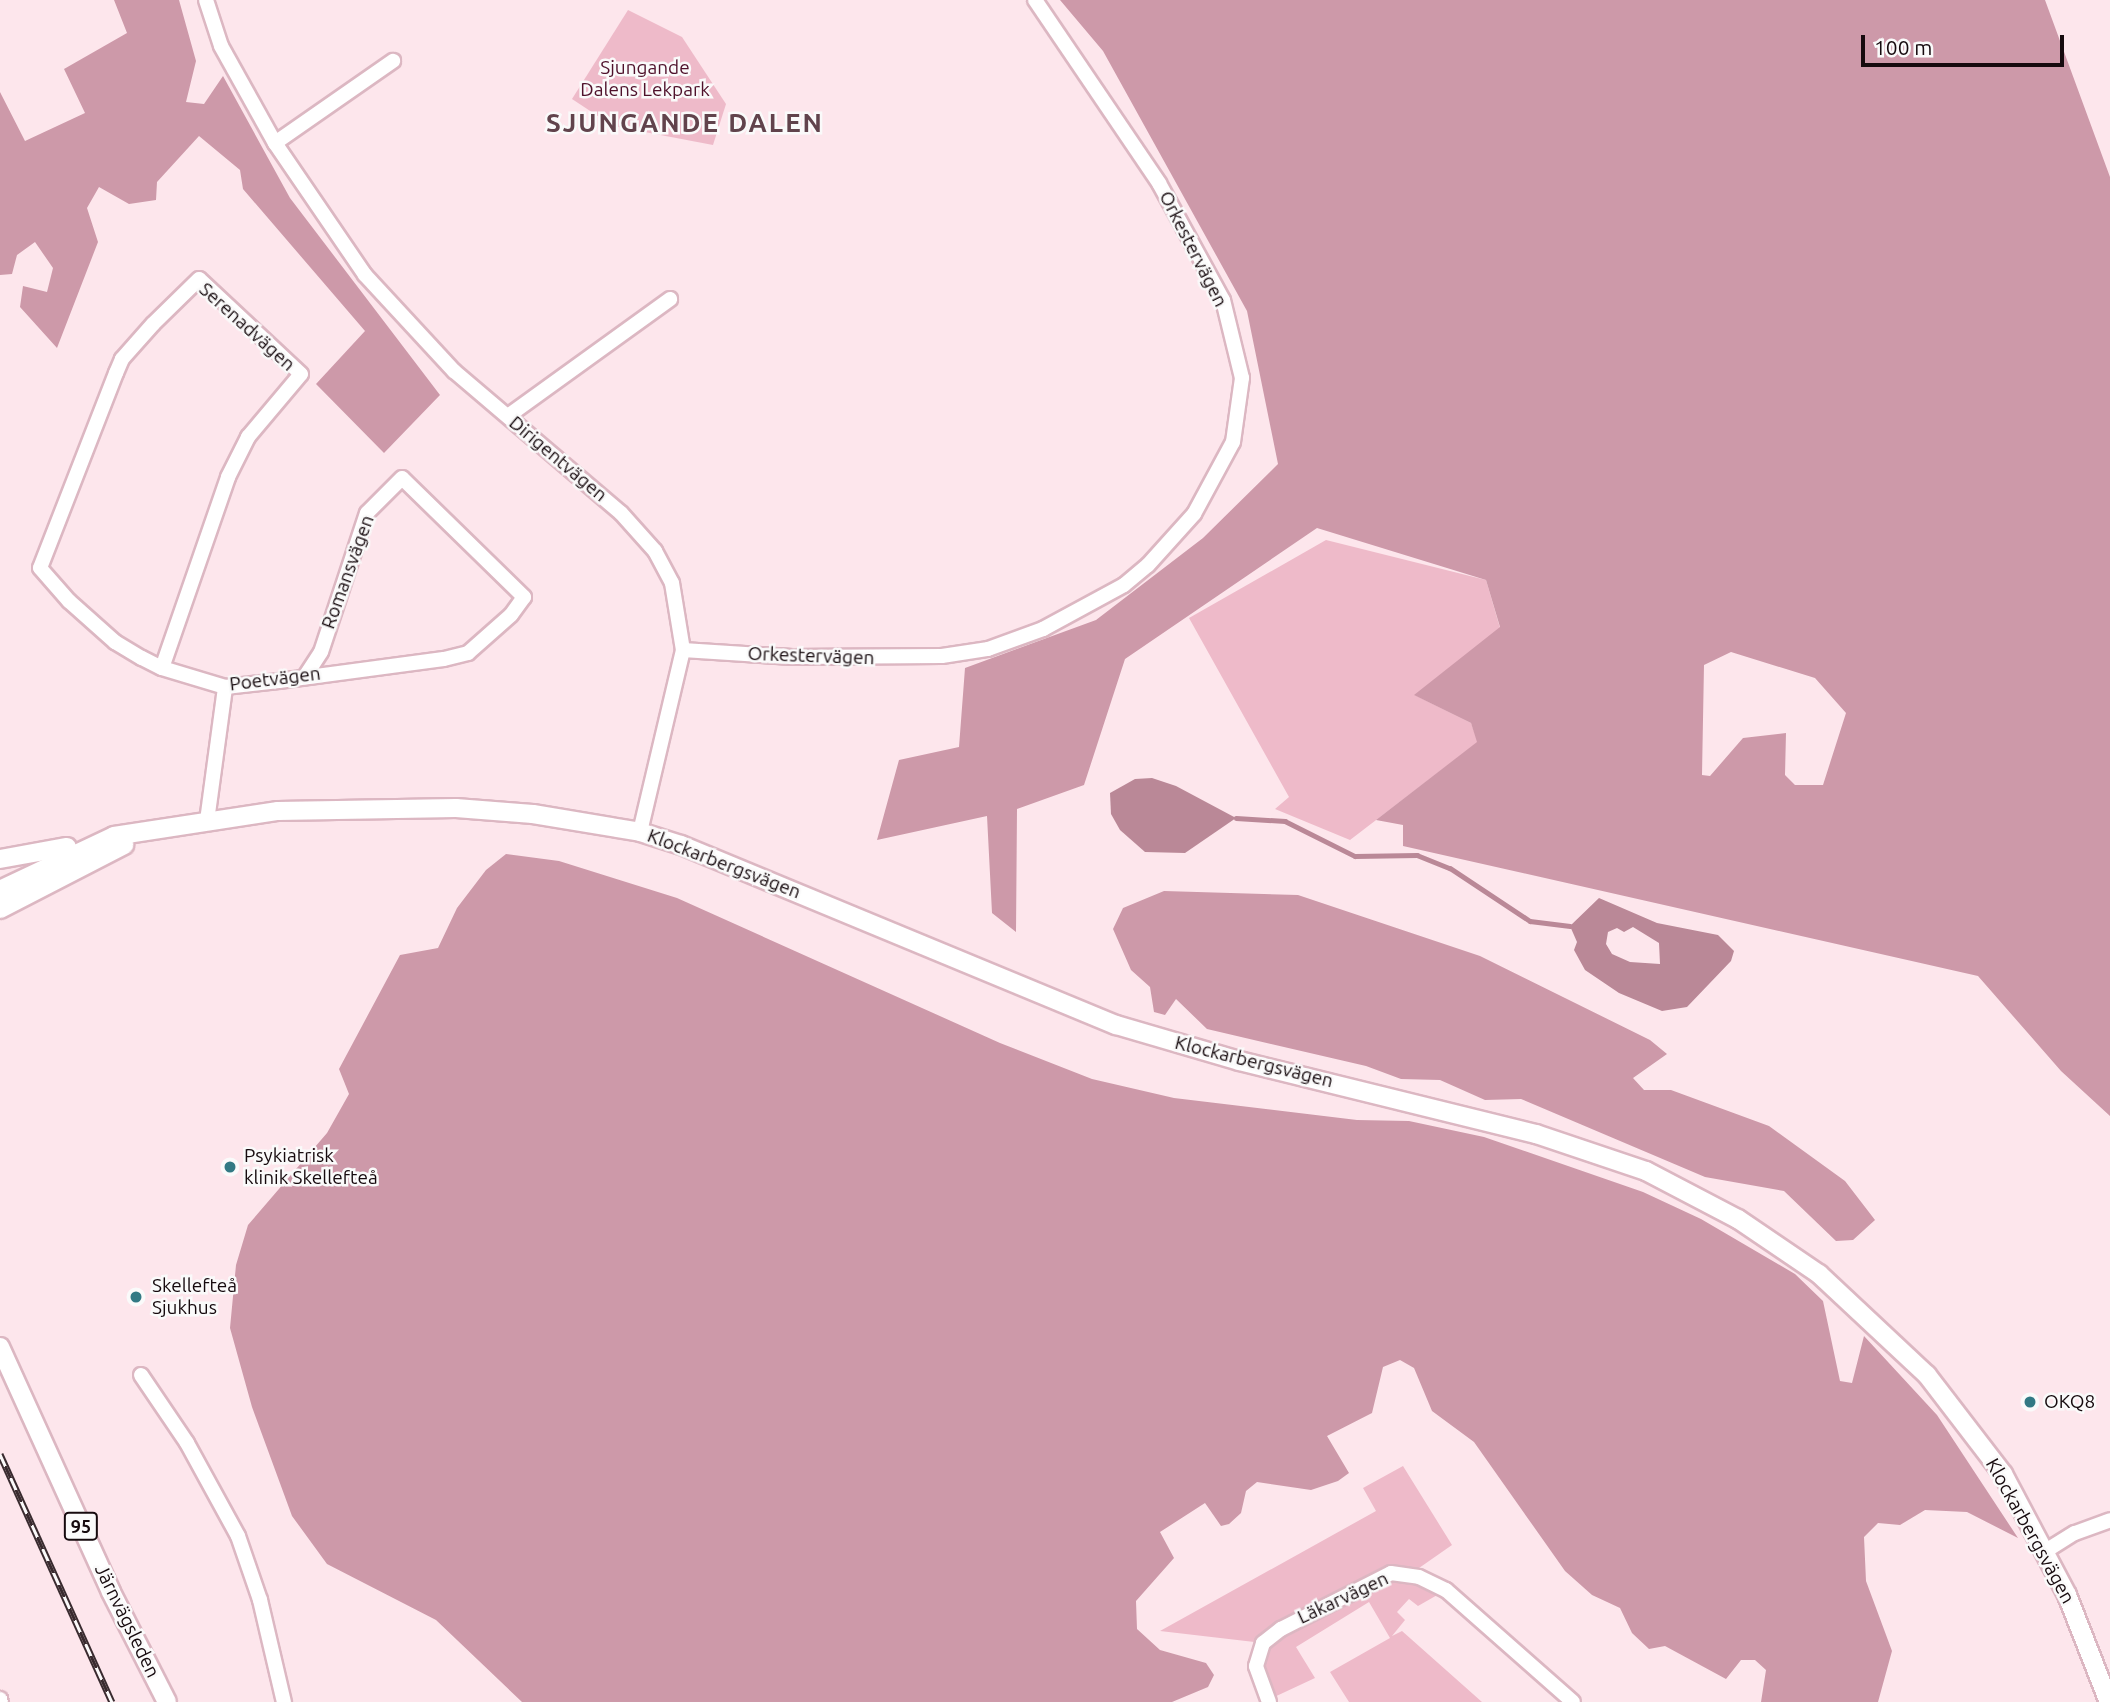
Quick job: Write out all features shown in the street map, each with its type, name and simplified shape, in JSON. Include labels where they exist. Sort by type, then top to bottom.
[{"type":"main road","name":"Klockarbergsvägen","points":[[0,890],[114,836],[278,811],[456,808],[533,814],[640,832],[850,913],[1116,1025],[1238,1061],[1536,1134],[1646,1171],[1738,1219],[1819,1273],[1876,1324],[1965,1420],[2003,1475],[2067,1595],[2109,1702]]},
{"type":"main road","name":"Klockarbergsvägen","points":[[0,909],[68,870],[167,828]]},
{"type":"main road","points":[[0,859],[114,836]]},
{"type":"main road","name":"Järnvägsleden","points":[[0,1347],[111,1592],[167,1702]]},
{"type":"street","name":"Dirigentvägen","points":[[206,0],[221,46],[275,144],[365,275],[454,371],[621,513],[655,551],[679,607],[683,650],[640,832]]},
{"type":"street","name":"Orkestervägen","points":[[683,650],[901,659],[988,649],[1043,629],[1124,585],[1194,514],[1221,465],[1233,442],[1242,379],[1223,300],[1159,183],[1035,0]]},
{"type":"street","points":[[275,144],[393,61]]},
{"type":"street","name":"Serenadvägen","points":[[40,568],[122,359],[199,279],[301,374],[248,437],[228,477],[162,668]]},
{"type":"street","points":[[508,416],[670,299]]},
{"type":"street","name":"Romansvägen","points":[[305,677],[321,652],[367,513],[402,478],[524,597]]},
{"type":"street","name":"Poetvägen","points":[[40,568],[115,642],[162,668],[225,687],[468,653],[511,615],[524,597]]},
{"type":"street","points":[[207,821],[225,687]]},
{"type":"street","points":[[141,1375],[198,1461],[238,1536],[260,1600],[284,1702]]},
{"type":"street","points":[[2044,1552],[2075,1533],[2110,1520]]},
{"type":"street","name":"Läkarvägen","points":[[1269,1702],[1256,1666],[1263,1643],[1281,1629],[1391,1573],[1419,1577],[1446,1590],[1573,1702]]},
{"type":"green space","name":"Sjungande Dalens Lekpark","points":[[628,10],[682,37],[726,104],[713,145],[613,126],[572,99]]},
{"type":"green space","points":[[1326,540],[1486,580],[1500,628],[1415,695],[1471,723],[1478,742],[1350,840],[1275,809],[1289,797],[1189,618]]},
{"type":"green space","points":[[1403,1466],[1452,1545],[1409,1575],[1446,1590],[1418,1606],[1409,1599],[1397,1612],[1405,1620],[1392,1636],[1402,1631],[1482,1702],[1349,1702],[1330,1672],[1390,1638],[1369,1602],[1296,1647],[1315,1678],[1268,1700],[1256,1666],[1263,1643],[1160,1631],[1376,1511],[1363,1488]]},
{"type":"shaded area","points":[[114,0],[179,0],[196,61],[186,102],[204,104],[223,76],[290,198],[440,395],[384,453],[316,384],[365,331],[243,189],[240,170],[199,136],[157,182],[156,200],[129,204],[99,187],[87,208],[98,242],[57,348],[20,307],[23,286],[47,292],[53,268],[35,242],[17,255],[12,274],[0,275],[0,92],[25,141],[85,113],[64,69],[127,33]]},
{"type":"shaded area","points":[[1060,0],[2045,0],[2110,177],[2110,1116],[2061,1071],[1978,976],[1403,846],[1403,825],[1376,820],[1477,742],[1471,723],[1414,695],[1500,627],[1486,580],[1317,528],[1125,659],[1084,785],[1017,809],[1016,932],[992,913],[987,816],[877,840],[899,760],[959,747],[965,668],[1096,620],[1203,538],[1278,464],[1247,311],[1103,51]],"holes":[[[1731,652],[1815,678],[1846,713],[1823,785],[1795,785],[1785,775],[1786,733],[1743,738],[1710,776],[1702,775],[1704,665]]]},
{"type":"shaded area","points":[[1152,778],[1176,786],[1236,818],[1185,853],[1145,852],[1120,830],[1111,814],[1110,793],[1135,779]]},
{"type":"shaded area","points":[[506,854],[559,861],[677,898],[1000,1043],[1092,1079],[1174,1098],[1357,1120],[1409,1121],[1484,1137],[1643,1192],[1701,1219],[1795,1274],[1823,1301],[1840,1381],[1852,1383],[1864,1336],[1937,1415],[2018,1538],[1967,1512],[1925,1510],[1900,1525],[1878,1523],[1864,1537],[1866,1581],[1892,1651],[1878,1702],[1761,1702],[1766,1670],[1755,1660],[1741,1660],[1726,1679],[1665,1646],[1649,1649],[1632,1633],[1620,1608],[1592,1595],[1565,1571],[1474,1442],[1432,1411],[1414,1368],[1400,1360],[1383,1367],[1372,1413],[1327,1436],[1349,1473],[1338,1481],[1311,1490],[1257,1482],[1246,1491],[1241,1513],[1229,1524],[1221,1526],[1205,1503],[1160,1532],[1174,1558],[1136,1601],[1137,1629],[1160,1650],[1206,1663],[1214,1675],[1208,1687],[1172,1702],[522,1702],[436,1620],[327,1564],[292,1516],[252,1407],[230,1328],[236,1265],[248,1225],[327,1133],[349,1094],[339,1069],[400,955],[438,948],[457,908],[486,870]]},
{"type":"shaded area","points":[[1164,891],[1298,895],[1480,956],[1650,1040],[1667,1054],[1633,1078],[1644,1090],[1671,1090],[1769,1126],[1845,1181],[1875,1220],[1853,1240],[1836,1241],[1784,1191],[1705,1177],[1521,1099],[1485,1100],[1440,1080],[1401,1079],[1366,1066],[1207,1029],[1176,999],[1165,1015],[1154,1012],[1150,987],[1131,970],[1113,929],[1123,908]]},
{"type":"shaded area","points":[[1599,898],[1657,923],[1718,935],[1734,951],[1731,961],[1687,1007],[1662,1011],[1619,993],[1585,970],[1574,950],[1577,942],[1570,926]],"holes":[[[1633,927],[1659,943],[1660,964],[1630,962],[1612,954],[1606,944],[1608,932],[1617,928],[1624,932]]]},
{"type":"waterway","points":[[1236,818],[1285,821],[1355,856],[1417,855],[1450,868],[1530,921],[1570,926]]},
{"type":"railway","points":[[0,1454],[112,1702]]},
{"type":"place","name":"Psykiatrisk klinik Skellefteå","points":[[230,1167]]},
{"type":"place","name":"Skellefteå Sjukhus","points":[[136,1297]]},
{"type":"place","name":"OKQ8","points":[[2030,1402]]},
{"type":"district","name":"SJUNGANDE DALEN","points":[[685,123]]}]
